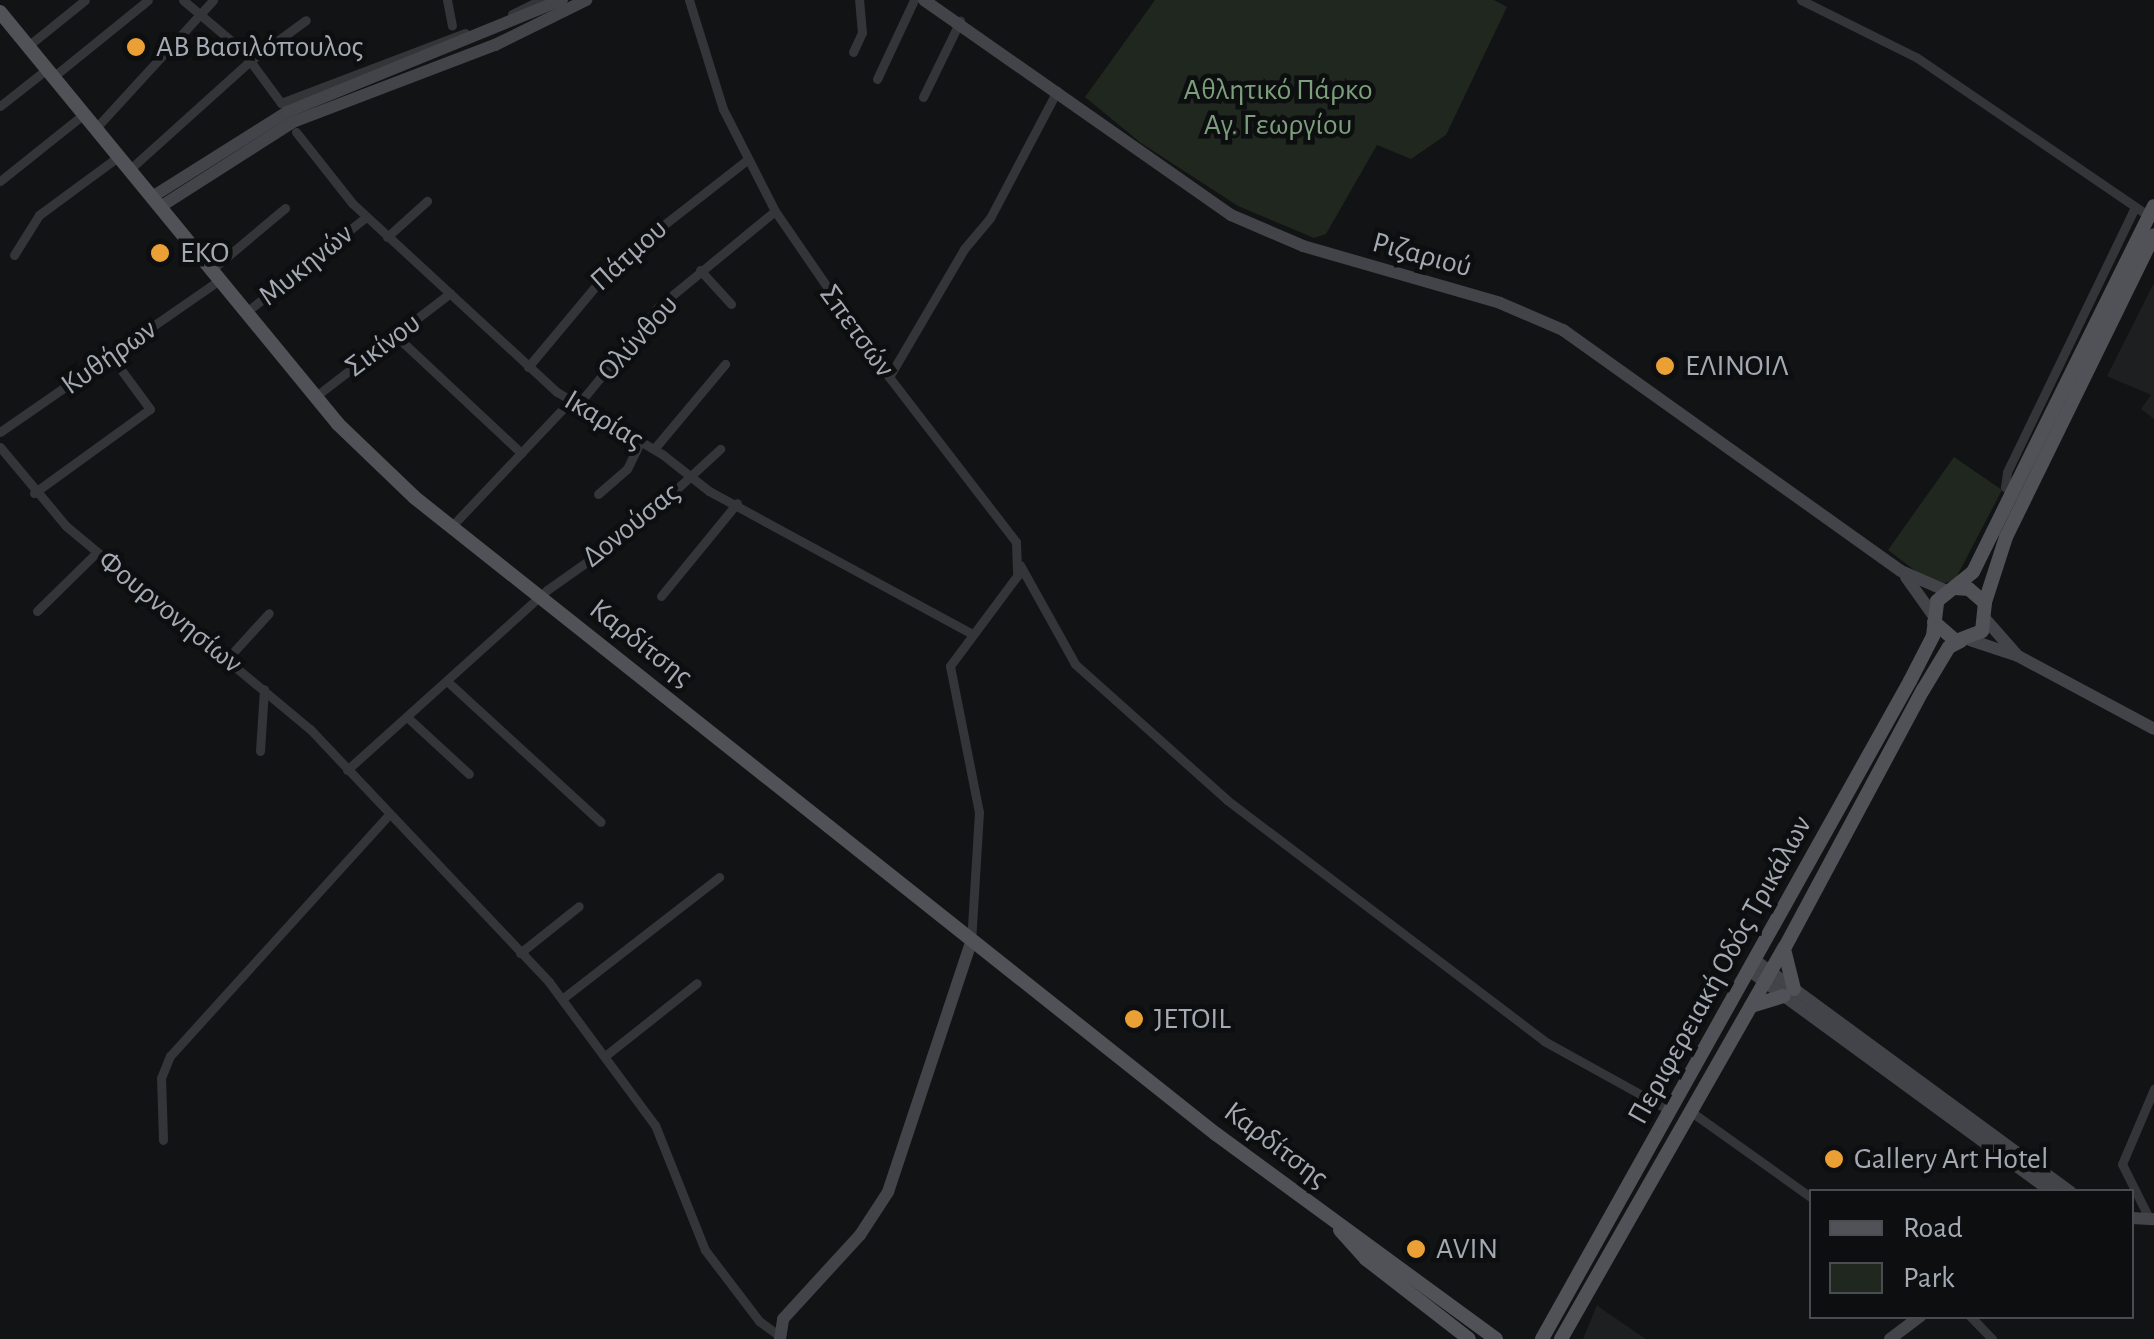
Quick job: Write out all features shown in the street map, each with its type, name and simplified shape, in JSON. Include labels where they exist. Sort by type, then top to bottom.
[{"type":"main road","name":"Καρδίτσης","points":[[0,12],[214,276],[383,470],[971,942],[1336,1225],[1496,1339]]},
{"type":"main road","points":[[2151,211],[1973,572],[1951,590],[1934,619],[1942,635],[1966,641],[1986,621],[1984,602],[2006,537],[2154,235]]},
{"type":"main road","points":[[1951,590],[1969,589],[1984,602]]},
{"type":"main road","name":"Περιφερειακή Οδός Τρικάλων","points":[[1542,1339],[1674,1112],[1910,682],[1934,619]]},
{"type":"main road","name":"Περιφερειακή Οδός Τρικάλων","points":[[1561,1339],[1785,947],[1922,690],[1949,647],[1966,641]]},
{"type":"main road","points":[[1751,1006],[1789,993],[1785,947]]},
{"type":"main road","name":"Καρδίτσης","points":[[1336,1225],[1366,1259],[1469,1339]]},
{"type":"street","points":[[28,46],[85,0]]},
{"type":"street","points":[[0,106],[148,0]]},
{"type":"street","points":[[182,0],[250,61],[281,103],[541,0]]},
{"type":"street","points":[[95,128],[214,0]]},
{"type":"street","points":[[447,0],[452,26]]},
{"type":"street","points":[[156,202],[287,112],[562,0]]},
{"type":"street","points":[[156,202],[293,122],[495,45],[586,0]]},
{"type":"street","name":"Σπετσών","points":[[689,0],[712,81],[746,160],[775,210],[890,377],[1009,529],[1020,565],[1074,664],[1228,800],[1544,1041],[1674,1112]]},
{"type":"street","points":[[853,52],[862,33],[859,0]]},
{"type":"street","points":[[877,79],[914,0]]},
{"type":"street","name":"Ριζαριού","points":[[924,0],[960,21],[1250,225],[1500,303],[1563,330],[1901,571],[1951,590]]},
{"type":"street","points":[[1802,0],[1916,57],[2136,207],[2151,211]]},
{"type":"street","points":[[130,170],[250,61],[306,20]]},
{"type":"street","points":[[923,98],[960,21]]},
{"type":"street","points":[[890,377],[964,249],[990,218],[1058,89]]},
{"type":"street","points":[[0,180],[84,114]]},
{"type":"street","name":"Ικαρίας","points":[[296,132],[388,238],[573,403],[654,449],[690,478],[970,633]]},
{"type":"street","points":[[14,254],[40,215],[118,157]]},
{"type":"street","name":"Πάτμου","points":[[528,366],[615,263],[746,160]]},
{"type":"street","points":[[388,238],[427,201]]},
{"type":"street","points":[[2011,492],[2005,487],[2007,472],[2136,207]]},
{"type":"street","name":"Κυθήρων","points":[[0,432],[112,356],[214,276],[285,208]]},
{"type":"street","name":"Ολύνθου","points":[[451,527],[573,403],[648,317],[775,210]]},
{"type":"street","name":"Μυκηνών","points":[[245,313],[366,216]]},
{"type":"street","name":"Ολύνθου","points":[[700,270],[731,304]]},
{"type":"street","name":"Σικίνου","points":[[316,396],[450,293]]},
{"type":"street","points":[[395,335],[522,453]]},
{"type":"street","points":[[34,493],[150,409],[112,356]]},
{"type":"street","points":[[654,449],[726,364]]},
{"type":"street","points":[[598,494],[627,469],[640,442]]},
{"type":"street","name":"Φουρνονησίων","points":[[0,447],[34,493],[97,552],[264,688],[347,770],[562,999],[655,1125],[705,1250],[758,1321],[780,1338]]},
{"type":"street","name":"Δονούσας","points":[[347,770],[539,598],[690,478],[720,448]]},
{"type":"street","points":[[660,596],[736,503]]},
{"type":"street","points":[[37,610],[97,552]]},
{"type":"street","points":[[780,1338],[784,1319],[885,1198],[971,942],[979,812],[950,674],[952,659],[1020,565]]},
{"type":"street","name":"Ριζαριού","points":[[1901,571],[1934,619]]},
{"type":"street","points":[[227,658],[269,613]]},
{"type":"street","points":[[1986,621],[2018,656]]},
{"type":"street","points":[[1966,641],[2018,656],[2154,729]]},
{"type":"street","points":[[448,682],[601,822]]},
{"type":"street","points":[[260,750],[264,688]]},
{"type":"street","points":[[407,717],[469,774]]},
{"type":"street","points":[[163,1140],[161,1078],[170,1056],[388,816]]},
{"type":"street","points":[[562,999],[720,877]]},
{"type":"street","points":[[520,953],[578,906]]},
{"type":"street","points":[[1753,966],[2047,1189]]},
{"type":"street","points":[[606,1056],[697,983]]},
{"type":"street","points":[[1789,993],[2066,1189]]},
{"type":"street","points":[[2152,1218],[2122,1164],[2154,1090]]},
{"type":"street","points":[[1690,1112],[1809,1196]]},
{"type":"street","points":[[1890,1339],[1917,1319]]},
{"type":"street","points":[[1973,1319],[1992,1339]]},
{"type":"shaded area","points":[[2154,283],[2154,419],[2141,409],[2151,395],[2107,376]]},
{"type":"shaded area","points":[[1597,1305],[1606,1312],[1646,1339],[1583,1339]]},
{"type":"green space","name":"Αθλητικό Πάρκο Αγ. Γεωργίου","points":[[1155,0],[1494,0],[1507,7],[1446,135],[1411,159],[1377,145],[1326,234],[1314,238],[1238,206],[1141,143],[1085,97]]},
{"type":"green space","points":[[1954,457],[2002,490],[1955,580],[1935,586],[1888,550]]},
{"type":"place","name":"ΑΒ Βασιλόπουλος","points":[[136,47]]},
{"type":"place","name":"EKO","points":[[160,253]]},
{"type":"place","name":"ΕΛΙΝΟΙΛ","points":[[1665,366]]},
{"type":"place","name":"JETOIL","points":[[1134,1019]]},
{"type":"place","name":"Gallery Art Hotel","points":[[1834,1159]]},
{"type":"place","name":"AVIN","points":[[1416,1249]]}]
